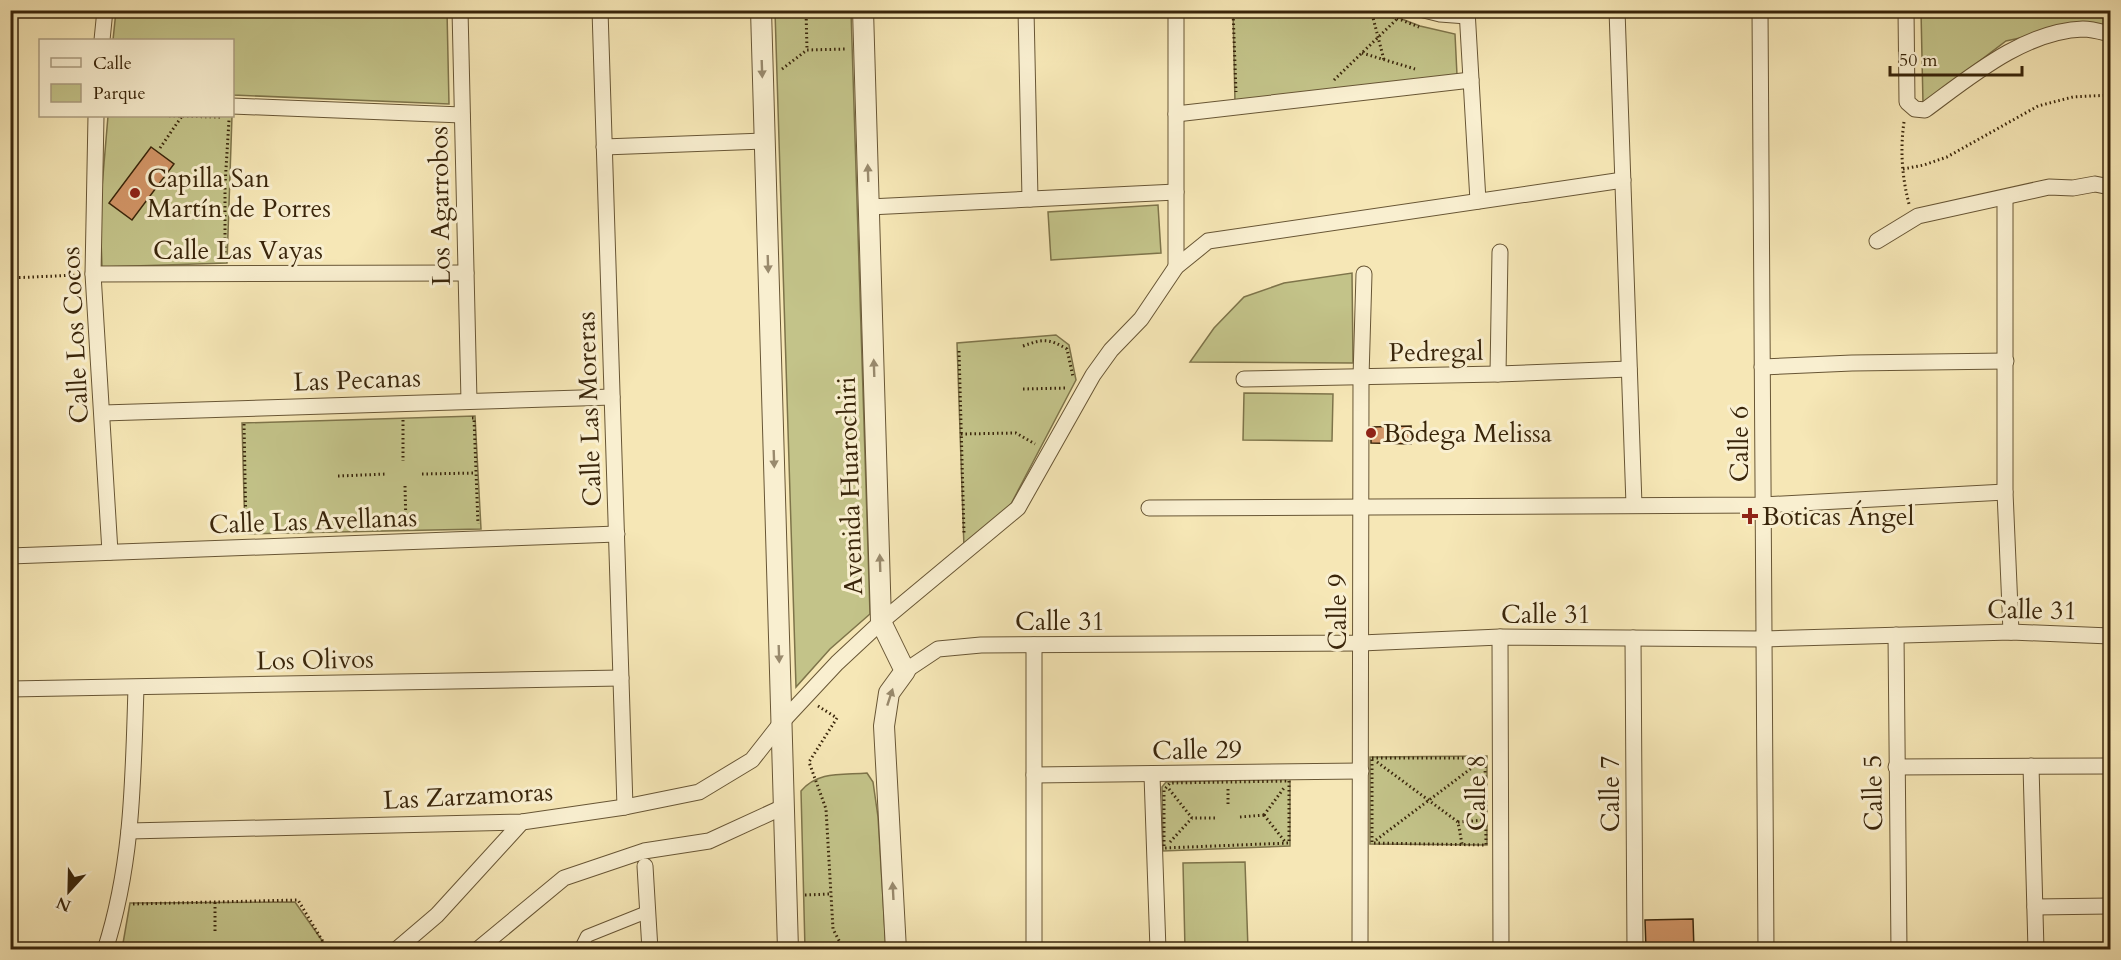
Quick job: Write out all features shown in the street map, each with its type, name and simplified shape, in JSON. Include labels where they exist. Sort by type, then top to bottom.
[{"type":"street","points":[[102,39],[105,10]]},
{"type":"street","name":"Los Agarrobos","points":[[459,10],[469,401]]},
{"type":"street","name":"Calle Las Moreras","points":[[600,10],[625,807]]},
{"type":"street","points":[[761,10],[788,950]]},
{"type":"street","name":"Avenida Huarochiri","points":[[863,10],[881,622],[905,671]]},
{"type":"street","points":[[1026,10],[1030,200]]},
{"type":"street","points":[[1176,10],[1176,267]]},
{"type":"street","points":[[1424,10],[1440,14],[1467,13],[1479,201]]},
{"type":"street","points":[[1617,10],[1634,505]]},
{"type":"street","name":"Calle 6","points":[[1760,10],[1766,950]]},
{"type":"street","points":[[1906,10],[1911,106],[1925,110],[2011,49],[2063,31],[2086,29],[2110,34]]},
{"type":"street","points":[[1176,114],[1471,80]]},
{"type":"street","points":[[234,106],[462,115]]},
{"type":"street","name":"Calle Los Cocos","points":[[96,117],[93,274],[110,552]]},
{"type":"street","points":[[604,147],[764,141]]},
{"type":"street","name":"Las Zarzamoras","points":[[129,831],[522,822],[625,807],[699,792],[752,760],[781,723],[837,663],[881,622],[1018,508],[1093,375],[1111,350],[1141,319],[1176,267],[1208,241],[1623,180]]},
{"type":"street","points":[[1877,241],[1918,216],[2049,187],[2073,189],[2095,184],[2110,188]]},
{"type":"street","points":[[869,207],[1176,192]]},
{"type":"street","points":[[2005,198],[2005,492],[2011,632]]},
{"type":"street","points":[[1498,374],[1500,252]]},
{"type":"street","name":"Calle Las Vayas","points":[[93,274],[466,273]]},
{"type":"street","name":"Calle 9","points":[[1363,950],[1360,946],[1361,377],[1364,274]]},
{"type":"street","points":[[1762,368],[1852,363],[2006,361]]},
{"type":"street","name":"Pedregal","points":[[1244,379],[1629,369]]},
{"type":"street","name":"Las Pecanas","points":[[103,413],[612,397]]},
{"type":"street","points":[[1149,508],[1763,505],[2005,492]]},
{"type":"street","name":"Calle Las Avellanas","points":[[10,556],[617,534]]},
{"type":"street","name":"Calle 31","points":[[905,671],[938,649],[981,645],[1361,643],[1500,637],[1764,639],[2011,632],[2110,636]]},
{"type":"street","name":"Calle 5","points":[[1896,636],[1899,950]]},
{"type":"street","name":"Calle 8","points":[[1500,637],[1501,950]]},
{"type":"street","name":"Calle 7","points":[[1633,638],[1635,950]]},
{"type":"street","points":[[1034,645],[1034,950]]},
{"type":"street","points":[[896,950],[884,726],[890,693],[905,671]]},
{"type":"street","name":"Los Olivos","points":[[10,689],[621,678]]},
{"type":"street","points":[[105,950],[119,904],[127,857],[133,790],[136,688]]},
{"type":"street","points":[[2031,766],[2036,950]]},
{"type":"street","points":[[1896,767],[2110,766]]},
{"type":"street","name":"Calle 29","points":[[1034,775],[1361,771]]},
{"type":"street","points":[[1152,775],[1158,950]]},
{"type":"street","points":[[477,950],[564,878],[644,851],[709,841],[783,807]]},
{"type":"street","points":[[396,950],[437,915],[522,822]]},
{"type":"street","points":[[645,867],[650,950]]},
{"type":"street","points":[[2035,907],[2110,906]]},
{"type":"street","points":[[580,950],[587,936],[647,912]]},
{"type":"path","points":[[806,10],[807,50]]},
{"type":"path","points":[[1233,10],[1236,103]]},
{"type":"path","points":[[1371,10],[1384,60]]},
{"type":"path","points":[[1330,84],[1397,19]]},
{"type":"path","points":[[763,81],[807,50],[864,49]]},
{"type":"path","points":[[1362,53],[1418,70]]},
{"type":"path","points":[[1903,169],[1947,157],[2038,105],[2073,97],[2110,95]]},
{"type":"path","points":[[1911,106],[1902,137],[1903,169],[1913,219]]},
{"type":"path","points":[[160,148],[181,117]]},
{"type":"path","points":[[206,117],[229,118],[225,185],[225,262]]},
{"type":"path","points":[[10,278],[93,274]]},
{"type":"path","points":[[1023,346],[1042,339],[1067,349],[1073,376],[1063,398]]},
{"type":"path","points":[[959,351],[964,535]]},
{"type":"path","points":[[1023,389],[1067,388]]},
{"type":"path","points":[[474,418],[478,526]]},
{"type":"path","points":[[403,420],[404,461]]},
{"type":"path","points":[[244,424],[246,534]]},
{"type":"path","points":[[961,434],[1016,433],[1039,447]]},
{"type":"path","points":[[422,474],[476,473]]},
{"type":"path","points":[[338,476],[387,474]]},
{"type":"path","points":[[405,486],[406,529]]},
{"type":"path","points":[[820,708],[837,718],[809,762],[826,809],[833,929],[844,950]]},
{"type":"path","points":[[1372,758],[1485,758]]},
{"type":"path","points":[[1372,758],[1458,822],[1486,820]]},
{"type":"path","points":[[1372,758],[1372,843]]},
{"type":"path","points":[[1372,843],[1485,758]]},
{"type":"path","points":[[1372,843],[1486,845],[1485,758]]},
{"type":"path","points":[[1164,848],[1164,790],[1170,783],[1292,781],[1303,772]]},
{"type":"path","points":[[1240,817],[1264,815],[1289,781]]},
{"type":"path","points":[[1164,848],[1289,843],[1289,781]]},
{"type":"path","points":[[1228,782],[1228,805]]},
{"type":"path","points":[[1166,786],[1192,818]]},
{"type":"path","points":[[1264,815],[1286,843]]},
{"type":"path","points":[[1164,848],[1192,818],[1216,818]]},
{"type":"path","points":[[1458,822],[1462,844]]},
{"type":"path","points":[[786,896],[830,894]]},
{"type":"path","points":[[119,904],[298,900],[328,950]]},
{"type":"path","points":[[215,902],[215,930]]},
{"type":"green space","points":[[116,11],[447,11],[449,104],[234,95],[234,39],[113,39]]},
{"type":"green space","points":[[775,11],[851,11],[870,614],[830,649],[796,687]]},
{"type":"green space","points":[[1233,11],[1381,11],[1420,26],[1455,34],[1457,75],[1235,103]]},
{"type":"green space","points":[[1921,11],[2110,11],[2110,29],[2089,23],[2006,41],[1923,104]]},
{"type":"green space","points":[[108,117],[232,117],[227,263],[102,267],[100,211]]},
{"type":"green space","points":[[1158,205],[1161,253],[1051,260],[1048,212]]},
{"type":"green space","points":[[1352,273],[1353,363],[1190,362],[1214,328],[1244,297],[1284,283]]},
{"type":"green space","points":[[1056,335],[1069,345],[1076,380],[1011,504],[964,548],[957,343]]},
{"type":"green space","points":[[1244,393],[1333,394],[1332,441],[1243,440]]},
{"type":"green space","points":[[475,416],[481,529],[245,534],[242,423]]},
{"type":"green space","points":[[1487,756],[1487,845],[1370,844],[1370,757]]},
{"type":"green space","points":[[867,773],[873,782],[878,817],[886,949],[805,949],[801,791],[823,777]]},
{"type":"green space","points":[[1290,779],[1290,846],[1163,851],[1162,787],[1166,782]]},
{"type":"green space","points":[[1245,862],[1248,949],[1185,949],[1183,863]]},
{"type":"green space","points":[[295,902],[328,949],[122,949],[130,903]]},
{"type":"building","name":"Capilla San Martín de Porres","points":[[151,147],[174,164],[132,220],[109,203]]},
{"type":"building","points":[[1411,426],[1411,444],[1371,443],[1371,427]]},
{"type":"building","points":[[1693,919],[1694,950],[1646,950],[1645,920]]},
{"type":"place","name":"Capilla San Martín de Porres","points":[[135,193]]},
{"type":"place","name":"Bodega Melissa","points":[[1371,433]]},
{"type":"place","name":"Boticas Ángel","points":[[1750,516]]}]
